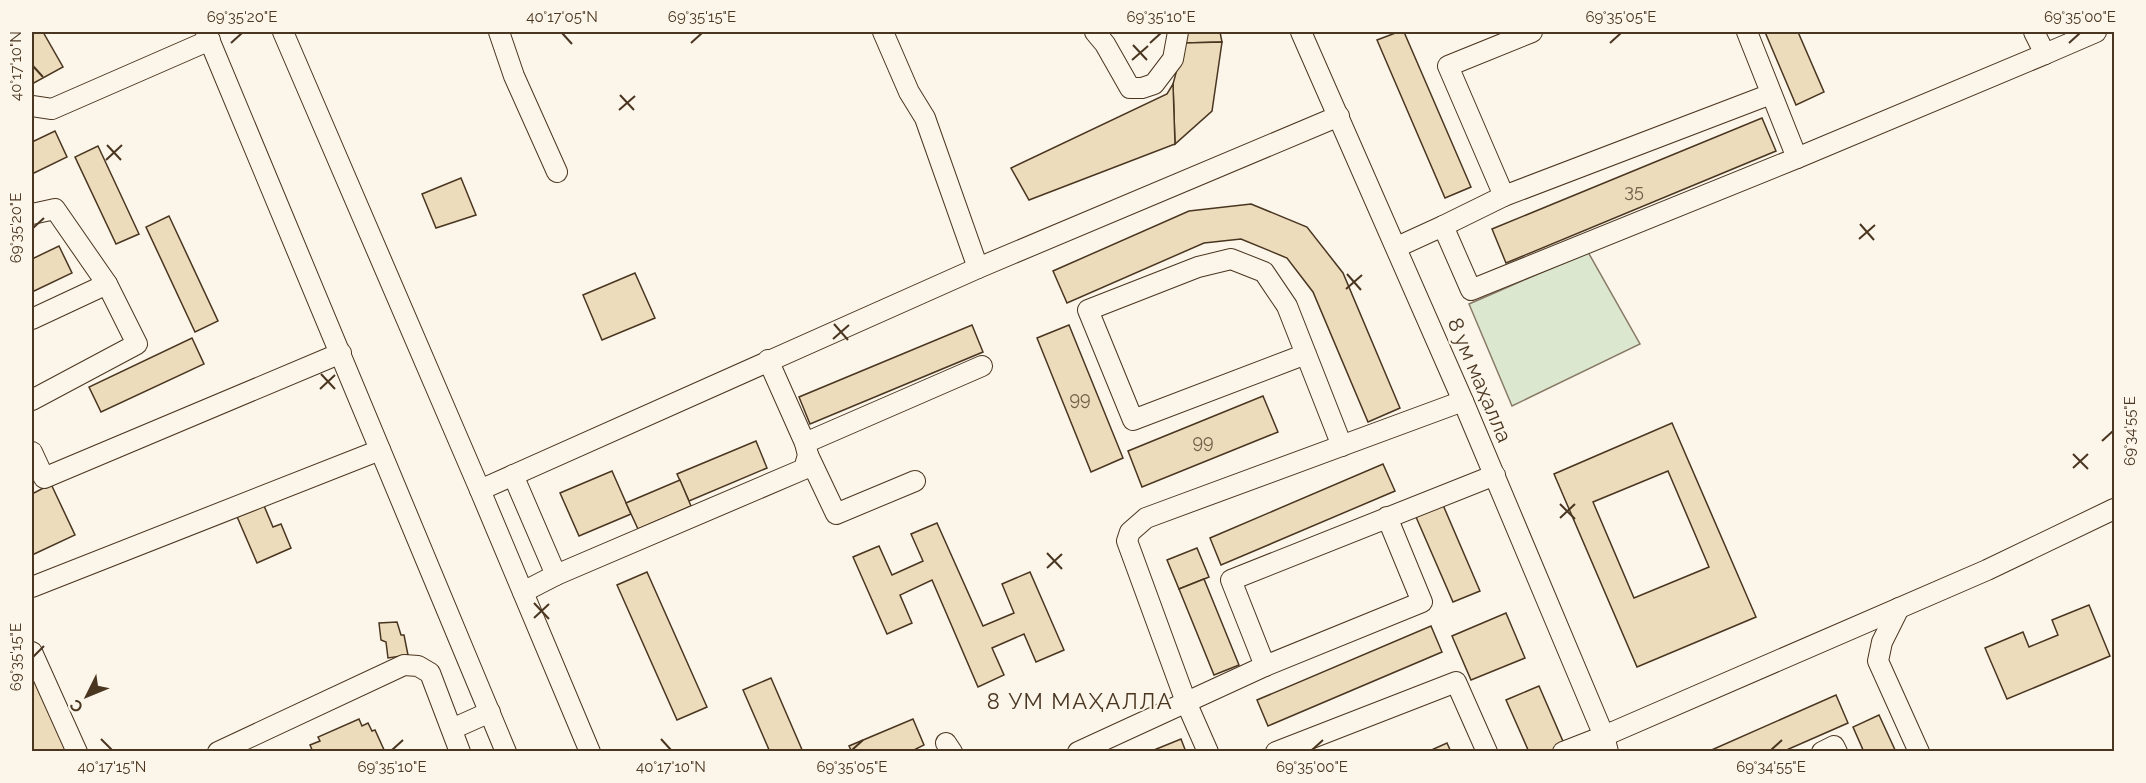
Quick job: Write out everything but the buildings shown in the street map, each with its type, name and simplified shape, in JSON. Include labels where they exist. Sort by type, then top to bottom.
[{"type":"street","points":[[283,32],[590,752]]},
{"type":"street","points":[[498,32],[514,76],[557,172]]},
{"type":"street","points":[[883,32],[909,92],[926,118],[978,268]]},
{"type":"street","points":[[1095,32],[1105,44],[1130,88],[1142,88],[1154,84],[1173,59],[1178,32]]},
{"type":"street","name":"8 ум маҳалла","points":[[1301,32],[1495,475],[1606,744]]},
{"type":"street","points":[[1504,196],[1448,66],[1532,32]]},
{"type":"street","points":[[1747,32],[1797,158]]},
{"type":"street","points":[[2034,32],[2045,54]]},
{"type":"street","points":[[1443,226],[1471,290],[1797,158],[2097,32]]},
{"type":"street","points":[[32,106],[52,109],[208,36],[506,752]]},
{"type":"street","points":[[1397,247],[1504,196],[1771,94]]},
{"type":"street","points":[[480,490],[978,268],[1339,116]]},
{"type":"street","points":[[32,214],[55,209],[107,284],[137,344],[32,400]]},
{"type":"street","points":[[1306,354],[1133,420],[1088,310],[1198,267],[1231,259],[1264,272],[1287,306],[1306,354],[1342,446]]},
{"type":"street","points":[[32,319],[107,284]]},
{"type":"street","points":[[32,452],[38,481],[341,353]]},
{"type":"street","points":[[768,360],[836,514],[915,480]]},
{"type":"street","points":[[806,449],[982,366]]},
{"type":"street","points":[[1208,752],[1186,702],[1128,541],[1130,532],[1146,518],[1463,401]]},
{"type":"street","points":[[523,592],[556,574],[804,469],[806,449]]},
{"type":"street","points":[[32,587],[380,450]]},
{"type":"street","points":[[513,475],[556,574]]},
{"type":"street","points":[[1265,666],[1231,580],[1495,475]]},
{"type":"street","points":[[1563,752],[1606,744],[2115,509]]},
{"type":"street","points":[[1078,752],[1265,666],[1422,602],[1387,517]]},
{"type":"street","points":[[1899,608],[1882,642],[1878,661],[1919,752]]},
{"type":"street","points":[[32,652],[77,752]]},
{"type":"street","points":[[218,752],[404,665],[418,666],[430,673],[460,752]]},
{"type":"street","points":[[1276,752],[1300,747],[1456,682],[1486,752]]},
{"type":"street","points":[[452,729],[490,712]]},
{"type":"street","points":[[1822,752],[1834,746],[1837,752]]},
{"type":"green space","points":[[1588,252],[1640,344],[1512,406],[1469,304]]},
{"type":"district","name":"8 УМ МАҲАЛЛА","points":[[1080,701]]}]
